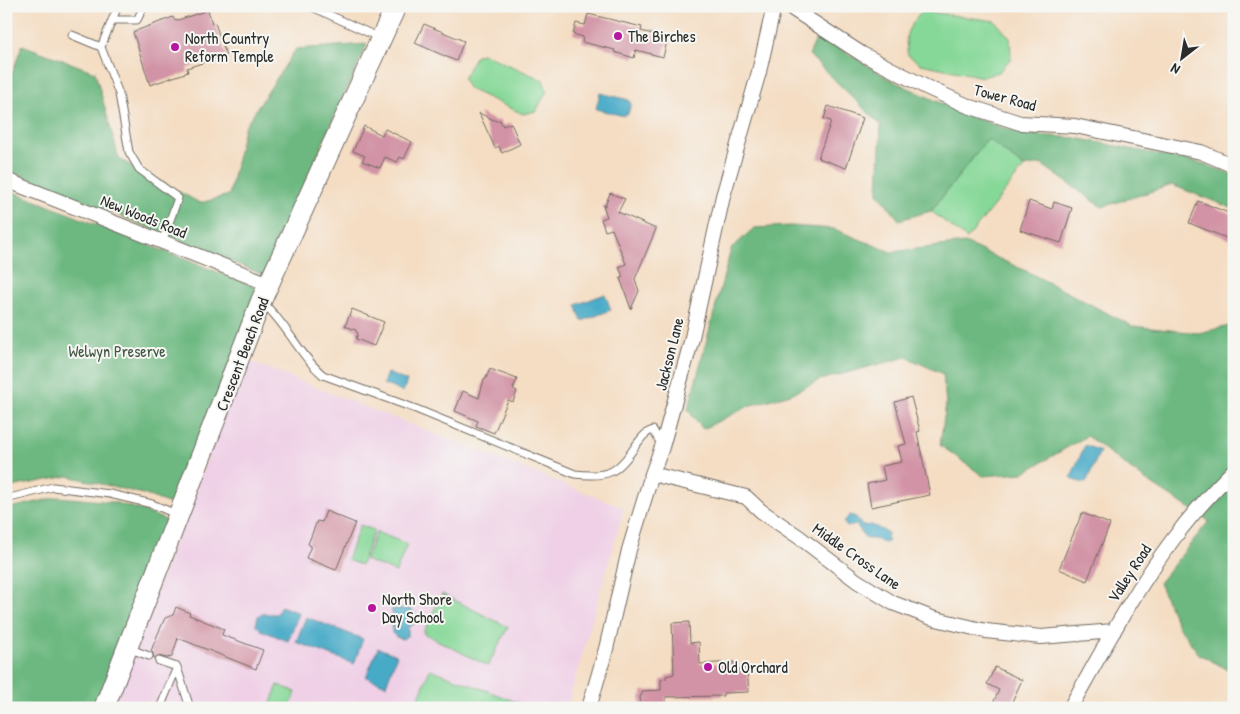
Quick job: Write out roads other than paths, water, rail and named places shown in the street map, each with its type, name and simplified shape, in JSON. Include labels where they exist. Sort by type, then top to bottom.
[{"type":"street","name":"Crescent Beach Road","points":[[104,708],[265,293],[396,6]]},
{"type":"street","name":"Jackson Lane","points":[[589,708],[606,649],[628,550],[662,447],[691,342],[723,196],[759,72],[774,6]]},
{"type":"street","name":"Tower Road","points":[[788,6],[862,54],[926,88],[968,106],[1020,123],[1075,126],[1201,152],[1234,166]]},
{"type":"street","name":"New Woods Road","points":[[6,180],[162,242],[265,293]]},
{"type":"street","name":"Valley Road","points":[[1070,708],[1129,604],[1172,540],[1200,504],[1234,470]]},
{"type":"street","name":"Middle Cross Lane","points":[[652,474],[746,497],[761,511],[857,581],[892,603],[932,618],[986,631],[1041,636],[1114,631]]},
{"type":"lane","points":[[118,6],[101,47],[119,94],[129,152],[139,169],[178,198],[162,242]]},
{"type":"lane","points":[[112,20],[137,20],[144,6]]},
{"type":"lane","points":[[310,6],[381,38]]},
{"type":"lane","points":[[72,35],[101,47]]},
{"type":"lane","points":[[265,293],[276,314],[313,366],[324,374],[416,409],[574,474],[593,476],[612,472],[625,462],[645,432],[653,430],[662,447]]},
{"type":"lane","points":[[6,499],[53,487],[110,494],[152,504],[179,515]]},
{"type":"lane","points":[[128,648],[149,656]]},
{"type":"lane","points":[[159,661],[176,668],[190,708]]},
{"type":"lane","points":[[160,708],[176,668]]},
{"type":"water","points":[[600,93],[629,100],[631,103],[628,114],[624,116],[596,109]]},
{"type":"water","points":[[605,294],[611,310],[582,321],[576,305]]},
{"type":"water","points":[[387,373],[407,381],[403,392],[383,384]]},
{"type":"water","points":[[1085,445],[1100,451],[1086,483],[1076,481],[1071,477]]},
{"type":"water","points":[[850,515],[856,517],[862,526],[872,525],[888,533],[887,542],[867,539],[855,525],[847,527],[844,523]]},
{"type":"water","points":[[281,606],[299,613],[288,641],[261,630],[256,625],[258,616],[277,614]]},
{"type":"water","points":[[392,609],[411,609],[416,615],[414,624],[408,627],[408,635],[403,639],[396,637],[392,633]]},
{"type":"water","points":[[306,617],[363,639],[354,664],[296,642]]},
{"type":"water","points":[[378,648],[397,655],[386,685],[366,677]]},
{"type":"place","name":"The Birches","points":[[618,36]]},
{"type":"place","name":"North Country Reform Temple","points":[[175,47]]},
{"type":"place","name":"North Shore Day School","points":[[372,608]]},
{"type":"place","name":"Old Orchard","points":[[708,667]]},
{"type":"park label","name":"Welwyn Preserve","points":[[117,351]]}]
